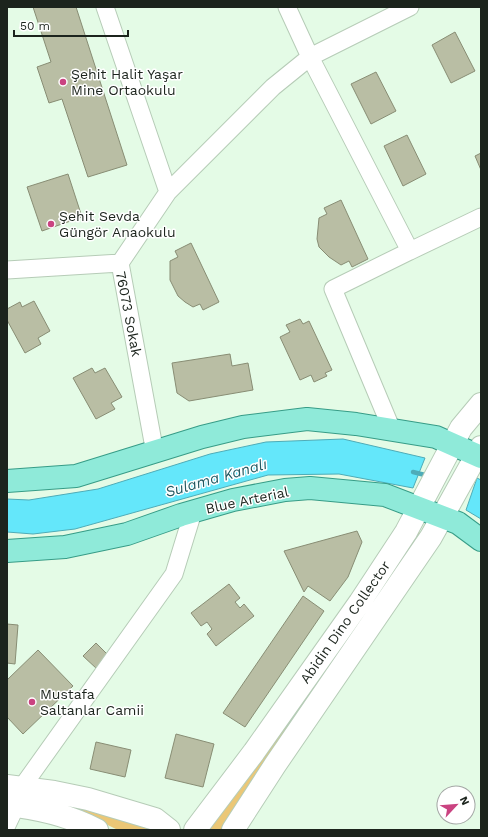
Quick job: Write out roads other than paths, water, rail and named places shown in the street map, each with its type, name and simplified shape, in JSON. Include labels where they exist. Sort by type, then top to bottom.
[{"type":"main road","name":"Abidin Dino Collector","points":[[195,830],[254,752],[360,602],[404,536],[461,428],[481,404]]},
{"type":"main road","points":[[7,481],[76,476],[155,453],[202,437],[243,427],[307,419],[356,424],[436,437],[480,453]]},
{"type":"main road","name":"Abidin Dino Collector","points":[[233,830],[275,765],[428,542],[480,453]]},
{"type":"main road","name":"Blue Arterial","points":[[7,551],[65,547],[127,534],[233,500],[285,490],[310,488],[385,495],[458,524],[481,540]]},
{"type":"main road","points":[[12,802],[54,792],[88,799],[155,819],[169,830]]},
{"type":"main road","points":[[12,802],[84,823],[97,830]]},
{"type":"street","points":[[105,7],[168,192]]},
{"type":"street","points":[[287,7],[310,57],[410,251]]},
{"type":"street","points":[[120,263],[168,192],[273,87],[310,57],[410,7]]},
{"type":"street","points":[[392,430],[333,289],[481,217]]},
{"type":"street","name":"76073 Sokak","points":[[7,270],[120,263],[155,453]]},
{"type":"street","points":[[12,802],[174,574],[193,512]]},
{"type":"water","points":[[343,439],[425,458],[413,488],[339,474],[268,475],[75,529],[33,534],[7,532],[7,499],[29,500],[98,489],[210,454],[266,442]]},
{"type":"water","points":[[477,478],[481,480],[481,519],[466,510]]},
{"type":"waterway","name":"Sulama Kanalı","points":[[413,472],[425,475]]},
{"type":"place","name":"Şehit Halit Yaşar Mine Ortaokulu","points":[[63,82]]},
{"type":"place","name":"Şehit Sevda Güngör Anaokulu","points":[[51,224]]},
{"type":"place","name":"Mustafa Saltanlar Camii","points":[[32,702]]}]
